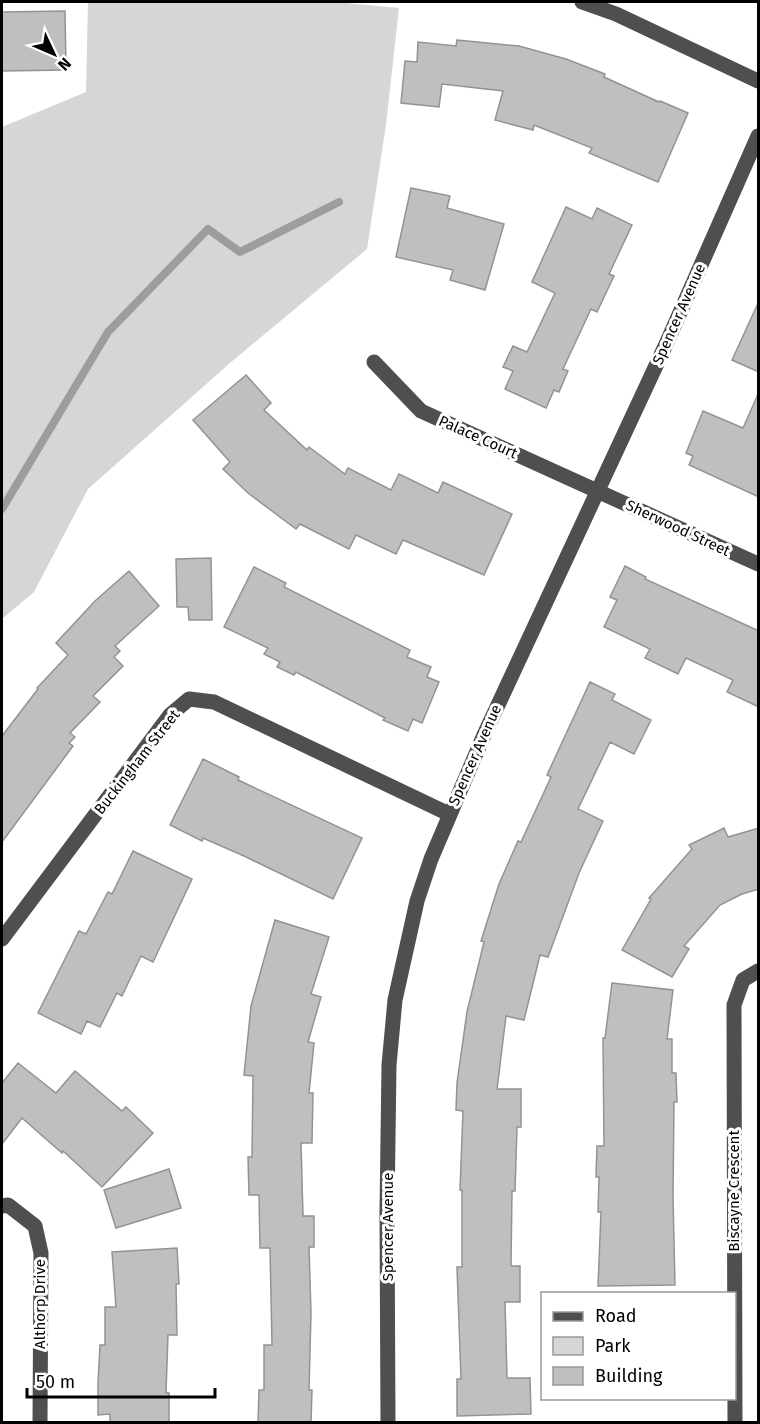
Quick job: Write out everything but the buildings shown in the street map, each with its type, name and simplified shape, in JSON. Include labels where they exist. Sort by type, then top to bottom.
[{"type":"street","points":[[582,2],[616,14],[759,81]]},
{"type":"street","name":"Spencer Avenue","points":[[388,1422],[389,1065],[395,1000],[417,901],[449,814],[759,136]]},
{"type":"street","name":"Palace Court","points":[[374,362],[421,411],[598,491]]},
{"type":"street","name":"Sherwood Street","points":[[598,491],[759,564]]},
{"type":"street","name":"Buckingham Street","points":[[2,939],[170,715],[189,699],[214,702],[449,814]]},
{"type":"street","name":"Biscayne Crescent","points":[[735,1292],[734,1005],[743,980],[759,971]]},
{"type":"street","name":"Althorp Drive","points":[[2,1206],[8,1205],[35,1226],[41,1252],[40,1422]]},
{"type":"street","name":"Biscayne Crescent","points":[[735,1400],[735,1422]]},
{"type":"green space","points":[[88,2],[335,2],[399,8],[386,125],[367,249],[230,363],[88,489],[34,592],[2,619],[2,127],[86,92]]},
{"type":"waterway","points":[[2,509],[108,332],[208,229],[240,252],[339,202]]}]
